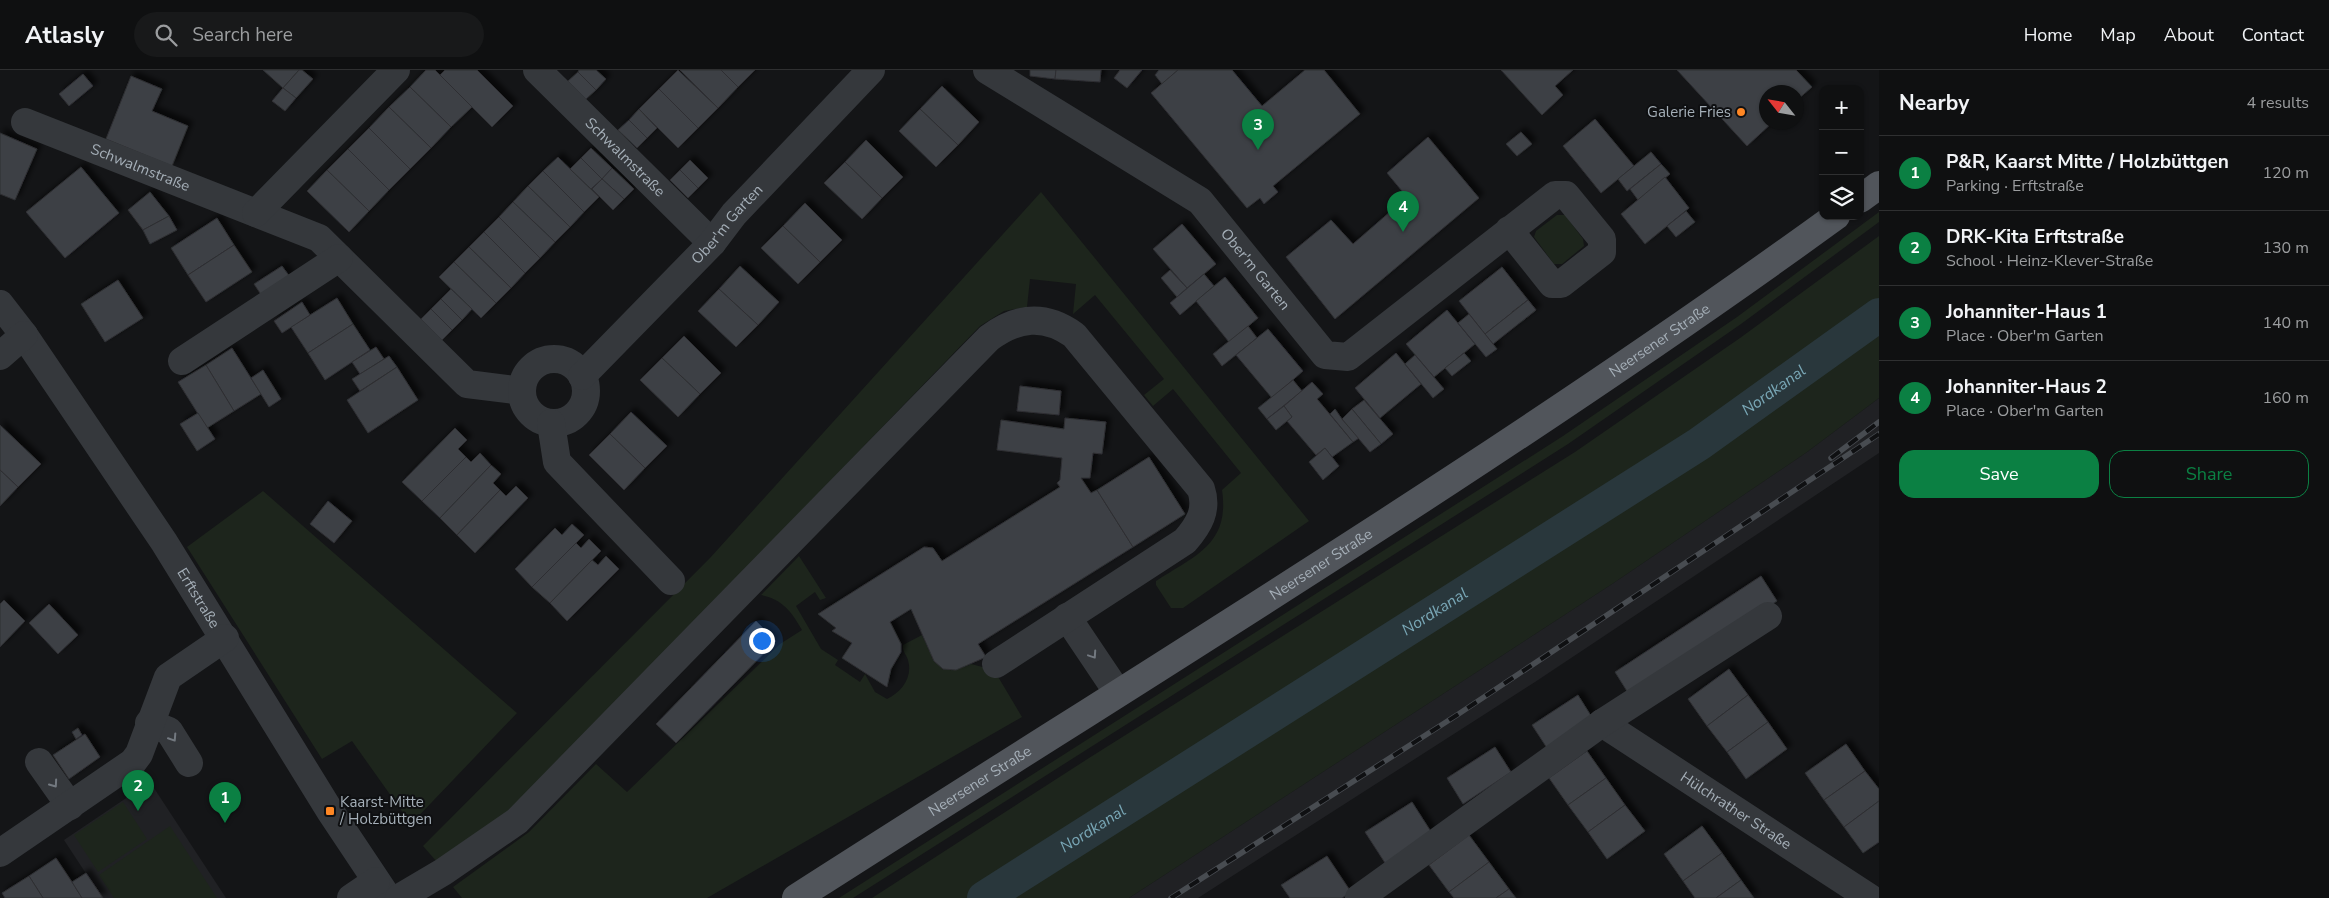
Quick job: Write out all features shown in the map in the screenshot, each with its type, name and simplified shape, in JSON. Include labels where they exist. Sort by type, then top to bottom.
[{"type":"main road","points":[[1864,196],[1879,186]]},
{"type":"main road","name":"Neersener Straße","points":[[796,898],[1556,411],[1749,280],[1831,220]]},
{"type":"street","points":[[256,213],[396,70]]},
{"type":"street","name":"Schwalmstraße","points":[[537,70],[712,243]]},
{"type":"street","name":"Ober'm Garten","points":[[582,376],[712,243],[734,214],[871,70]]},
{"type":"street","name":"Ober'm Garten","points":[[988,70],[1200,201],[1326,355],[1348,357],[1509,230]]},
{"type":"street","name":"Schwalmstraße","points":[[25,122],[319,238],[467,384],[522,391]]},
{"type":"street","points":[[182,361],[339,258]]},
{"type":"street","name":"Erftstraße","points":[[0,304],[24,336],[164,542],[330,811],[382,890]]},
{"type":"street","points":[[399,898],[494,838],[524,815],[989,338],[999,330],[1021,320],[1042,320],[1052,322],[1074,335],[1201,489],[1204,497],[1202,516],[1185,541],[996,664]]},
{"type":"street","points":[[0,356],[24,336]]},
{"type":"street","points":[[546,360],[566,362],[576,367],[586,385],[586,395],[578,413],[570,419],[551,423],[534,416],[527,409],[522,391],[528,371],[546,360]]},
{"type":"street","points":[[551,423],[557,462],[671,581]]},
{"type":"street","points":[[1359,898],[1602,723],[1768,616]]},
{"type":"street","points":[[1067,617],[1118,693]]},
{"type":"street","points":[[0,852],[133,762],[139,754],[149,723],[159,672],[225,638]]},
{"type":"street","points":[[149,723],[169,731],[189,762]]},
{"type":"street","name":"Hülchrather Straße","points":[[1602,723],[1870,898]]},
{"type":"street","points":[[39,762],[70,806]]},
{"type":"street","points":[[351,898],[382,890]]},
{"type":"shaded area","points":[[1041,192],[1309,521],[1183,608],[1171,608],[1156,585],[1156,581],[1197,555],[1215,536],[1221,523],[1223,508],[1222,490],[1241,473],[1173,389],[1153,406],[1144,395],[1164,379],[1095,295],[1073,314],[1076,284],[1030,279],[1027,307],[1004,311],[980,326],[509,813],[437,862],[423,846],[710,558]]},
{"type":"shaded area","points":[[1879,212],[1879,222],[1741,324],[1568,444],[853,898],[839,898],[1563,436],[1737,317]]},
{"type":"shaded area","points":[[1557,215],[1565,215],[1583,239],[1584,246],[1562,264],[1554,264],[1534,237],[1536,231]]},
{"type":"shaded area","points":[[1879,236],[1879,398],[1807,452],[1612,584],[1129,898],[872,898],[1089,758],[1575,452],[1740,338]]},
{"type":"shaded area","points":[[1879,398],[1879,453],[1535,682],[1198,898],[1129,898],[1612,584],[1807,452]]},
{"type":"shaded area","points":[[263,491],[517,713],[411,824],[352,741],[322,759],[187,547]]},
{"type":"shaded area","points":[[799,556],[826,598],[820,600],[815,592],[796,606],[821,649],[838,660],[835,665],[860,682],[865,674],[875,692],[887,699],[902,688],[908,678],[909,666],[903,645],[922,635],[934,661],[943,669],[956,670],[971,664],[994,670],[1022,717],[707,898],[462,898],[453,887],[529,832],[596,764],[627,792],[780,644],[802,630],[786,607],[775,600],[761,595]]},
{"type":"shaded area","points":[[150,782],[226,898],[102,898],[64,840]]},
{"type":"shaded area","points":[[123,802],[147,839],[98,872],[74,835]]},
{"type":"shaded area","points":[[170,826],[217,898],[114,898],[99,875]]},
{"type":"building","points":[[263,70],[299,70],[283,88]]},
{"type":"building","points":[[299,70],[302,70],[313,79],[296,98],[283,88]]},
{"type":"building","points":[[426,70],[435,70],[472,107],[451,127],[410,87]]},
{"type":"building","points":[[445,70],[477,70],[513,106],[492,127],[440,75]]},
{"type":"building","points":[[579,70],[596,70],[606,79],[596,90],[578,72]]},
{"type":"building","points":[[678,70],[718,108],[698,128],[659,89]]},
{"type":"building","points":[[680,70],[721,70],[738,87],[718,108]]},
{"type":"building","points":[[721,70],[755,70],[738,87]]},
{"type":"building","points":[[1030,70],[1056,70],[1055,79],[1030,76]]},
{"type":"building","points":[[1056,70],[1101,70],[1100,82],[1055,79]]},
{"type":"building","points":[[1120,70],[1142,70],[1127,88],[1114,78]]},
{"type":"building","points":[[1159,70],[1178,70],[1162,84],[1155,75]]},
{"type":"building","points":[[1178,70],[1232,70],[1262,106],[1305,70],[1324,70],[1360,114],[1273,186],[1278,192],[1264,204],[1260,198],[1247,208],[1151,93]]},
{"type":"building","points":[[1501,70],[1573,70],[1555,86],[1563,95],[1542,115]]},
{"type":"building","name":"Galerie Fries","points":[[1677,70],[1796,70],[1812,87],[1804,94],[1804,85],[1759,85],[1759,130],[1764,130],[1747,146]]},
{"type":"building","points":[[578,72],[596,90],[586,99],[568,81]]},
{"type":"building","points":[[83,74],[93,86],[69,106],[59,94]]},
{"type":"building","points":[[131,76],[162,89],[152,111],[188,126],[172,166],[106,139]]},
{"type":"building","points":[[942,86],[979,122],[958,145],[920,109]]},
{"type":"building","points":[[410,87],[451,127],[431,148],[389,107]]},
{"type":"building","points":[[283,88],[296,98],[285,111],[272,101]]},
{"type":"building","points":[[659,89],[698,128],[678,148],[639,109]]},
{"type":"building","points":[[389,107],[431,148],[410,169],[369,128]]},
{"type":"building","points":[[639,109],[657,128],[647,138],[629,120]]},
{"type":"building","points":[[920,109],[958,145],[936,167],[899,131]]},
{"type":"building","points":[[1595,119],[1634,166],[1601,193],[1563,146]]},
{"type":"building","points":[[629,120],[647,138],[637,148],[618,130]]},
{"type":"building","points":[[369,128],[410,169],[389,190],[348,149]]},
{"type":"building","points":[[1521,132],[1532,144],[1517,156],[1506,144]]},
{"type":"building","points":[[0,133],[37,149],[15,200],[0,194]]},
{"type":"building","points":[[1428,137],[1479,198],[1335,319],[1286,257],[1331,220],[1353,244],[1407,197],[1387,173]]},
{"type":"building","points":[[866,140],[903,177],[882,198],[845,162]]},
{"type":"building","points":[[591,148],[612,168],[602,179],[581,158]]},
{"type":"building","points":[[348,149],[389,190],[369,211],[327,170]]},
{"type":"building","points":[[1651,152],[1661,164],[1627,191],[1618,179]]},
{"type":"building","points":[[558,157],[599,197],[584,212],[543,171]]},
{"type":"building","points":[[581,158],[602,179],[591,189],[570,169]]},
{"type":"building","points":[[690,160],[708,178],[698,188],[680,170]]},
{"type":"building","points":[[845,162],[882,198],[862,219],[824,183]]},
{"type":"building","points":[[1661,164],[1670,174],[1638,200],[1630,189]]},
{"type":"building","points":[[81,167],[119,213],[65,258],[26,212]]},
{"type":"building","points":[[612,168],[634,189],[624,199],[602,179]]},
{"type":"building","points":[[327,170],[369,211],[349,232],[307,191]]},
{"type":"building","points":[[680,170],[698,188],[688,198],[670,180]]},
{"type":"building","points":[[543,171],[584,212],[570,227],[528,186]]},
{"type":"building","points":[[1665,177],[1689,208],[1645,244],[1621,214]]},
{"type":"building","points":[[602,179],[624,199],[613,210],[592,189]]},
{"type":"building","points":[[528,186],[570,227],[555,242],[513,202]]},
{"type":"building","points":[[150,192],[169,216],[143,230],[128,210]]},
{"type":"building","points":[[513,202],[555,242],[540,258],[499,217]]},
{"type":"building","points":[[805,203],[842,240],[820,262],[783,226]]},
{"type":"building","points":[[1686,211],[1695,222],[1676,237],[1667,226]]},
{"type":"building","points":[[169,216],[177,230],[150,244],[143,230]]},
{"type":"building","points":[[499,217],[540,258],[525,273],[484,232]]},
{"type":"building","points":[[217,218],[234,245],[188,275],[171,248]]},
{"type":"building","points":[[1182,224],[1216,264],[1187,288],[1153,249]]},
{"type":"building","points":[[783,226],[820,262],[798,284],[761,248]]},
{"type":"building","points":[[484,232],[525,273],[511,288],[469,247]]},
{"type":"building","points":[[234,245],[252,272],[206,302],[188,275]]},
{"type":"building","points":[[469,247],[511,288],[496,303],[454,262]]},
{"type":"building","points":[[454,262],[496,303],[481,318],[439,277]]},
{"type":"building","points":[[282,266],[290,277],[262,296],[254,284]]},
{"type":"building","points":[[740,266],[779,302],[758,325],[719,289]]},
{"type":"building","points":[[1502,267],[1528,300],[1485,334],[1459,301]]},
{"type":"building","points":[[1170,270],[1187,288],[1177,297],[1161,278]]},
{"type":"building","points":[[1204,274],[1214,286],[1180,315],[1170,303]]},
{"type":"building","points":[[1225,277],[1258,318],[1229,342],[1196,301]]},
{"type":"building","points":[[118,280],[143,318],[105,342],[81,304]]},
{"type":"building","points":[[451,289],[472,309],[462,320],[441,299]]},
{"type":"building","points":[[719,289],[758,325],[736,347],[698,311]]},
{"type":"building","points":[[337,298],[353,324],[308,353],[291,327]]},
{"type":"building","points":[[441,299],[462,320],[452,330],[431,309]]},
{"type":"building","points":[[1528,300],[1536,310],[1521,322],[1512,312]]},
{"type":"building","points":[[1528,300],[1536,310],[1493,344],[1485,334]]},
{"type":"building","points":[[302,302],[310,315],[282,333],[274,321]]},
{"type":"building","points":[[431,309],[452,330],[442,340],[421,319]]},
{"type":"building","points":[[1447,310],[1475,344],[1434,377],[1406,344]]},
{"type":"building","points":[[1469,314],[1497,349],[1486,357],[1458,323]]},
{"type":"building","points":[[353,324],[370,350],[325,380],[308,353]]},
{"type":"building","points":[[1248,326],[1257,338],[1222,366],[1213,354]]},
{"type":"building","points":[[1268,329],[1303,371],[1272,398],[1236,355]]},
{"type":"building","points":[[684,336],[721,373],[700,394],[662,358]]},
{"type":"building","points":[[376,347],[384,359],[360,374],[352,362]]},
{"type":"building","points":[[232,348],[261,394],[234,411],[206,365]]},
{"type":"building","points":[[1396,353],[1421,384],[1380,418],[1355,388]]},
{"type":"building","points":[[1464,353],[1471,361],[1452,376],[1445,368]]},
{"type":"building","points":[[1415,355],[1444,389],[1433,398],[1405,364]]},
{"type":"building","points":[[389,356],[397,367],[360,391],[352,379]]},
{"type":"building","points":[[662,358],[700,394],[678,417],[640,380]]},
{"type":"building","points":[[206,365],[234,411],[207,428],[178,382]]},
{"type":"building","points":[[397,367],[418,400],[368,433],[347,400]]},
{"type":"building","points":[[263,370],[281,399],[269,407],[251,378]]},
{"type":"building","points":[[1293,380],[1302,391],[1267,419],[1258,408]]},
{"type":"building","points":[[1312,382],[1323,394],[1317,399],[1353,442],[1332,457],[1325,448],[1316,455],[1287,421],[1292,417],[1284,406]]},
{"type":"building","points":[[1020,386],[1061,391],[1059,415],[1017,411]]},
{"type":"building","points":[[1364,400],[1393,434],[1381,444],[1352,409]]},
{"type":"building","points":[[1284,406],[1292,417],[1276,430],[1267,419]]},
{"type":"building","points":[[1335,409],[1359,438],[1353,442],[1330,414]]},
{"type":"building","points":[[1352,409],[1381,444],[1370,452],[1342,419]]},
{"type":"building","points":[[631,412],[667,446],[645,468],[610,434]]},
{"type":"building","points":[[198,413],[215,439],[197,451],[180,424]]},
{"type":"building","points":[[1065,418],[1106,422],[1102,454],[1093,453],[1090,478],[1081,478],[1091,493],[1097,490],[1133,547],[978,644],[986,657],[956,670],[943,669],[934,661],[911,609],[890,622],[901,644],[901,652],[891,669],[887,687],[842,658],[852,643],[832,631],[836,628],[818,614],[924,547],[933,548],[942,561],[1060,487],[1057,483],[1060,480],[1062,458],[997,450],[1001,420],[1064,429]]},
{"type":"building","points":[[0,425],[41,464],[18,487],[0,470]]},
{"type":"building","points":[[455,428],[467,440],[458,449],[466,457],[422,501],[402,482]]},
{"type":"building","points":[[610,434],[645,468],[624,490],[589,455]]},
{"type":"building","points":[[1325,448],[1339,466],[1323,480],[1309,462]]},
{"type":"building","points":[[480,453],[491,465],[440,518],[422,501],[466,457],[471,462]]},
{"type":"building","points":[[1149,457],[1185,514],[1133,547],[1097,490]]},
{"type":"building","points":[[491,465],[501,474],[493,483],[500,490],[457,535],[440,518]]},
{"type":"building","points":[[0,470],[18,487],[0,506]]},
{"type":"building","points":[[516,486],[528,498],[475,553],[457,535],[500,490],[506,496]]},
{"type":"building","points":[[328,501],[352,521],[334,543],[310,524]]},
{"type":"building","points":[[572,524],[584,535],[532,587],[515,569],[555,528],[562,535]]},
{"type":"building","points":[[589,539],[601,551],[550,603],[532,587],[576,543],[581,548]]},
{"type":"building","points":[[606,556],[619,569],[567,621],[550,603],[592,560],[598,565]]},
{"type":"building","points":[[1761,576],[1777,601],[1630,696],[1615,672]]},
{"type":"building","points":[[4,600],[25,621],[0,647],[0,604]]},
{"type":"building","points":[[49,604],[78,635],[58,654],[29,623]]},
{"type":"building","points":[[756,621],[776,641],[676,743],[656,724]]},
{"type":"building","points":[[1729,669],[1748,695],[1707,726],[1688,699]]},
{"type":"building","points":[[1578,695],[1593,719],[1547,748],[1532,725]]},
{"type":"building","points":[[1748,695],[1768,722],[1727,752],[1707,726]]},
{"type":"building","points":[[1768,722],[1787,749],[1746,779],[1727,752]]},
{"type":"building","points":[[78,728],[82,735],[76,739],[72,732]]},
{"type":"building","points":[[85,734],[100,757],[69,779],[53,755]]},
{"type":"building","points":[[1846,744],[1865,771],[1824,800],[1805,773]]},
{"type":"building","points":[[1495,747],[1511,772],[1463,804],[1447,778]]},
{"type":"building","points":[[1587,751],[1606,778],[1568,805],[1549,778]]},
{"type":"building","points":[[1865,771],[1879,789],[1879,801],[1844,827],[1824,800]]},
{"type":"building","points":[[1606,778],[1625,805],[1588,832],[1568,805]]},
{"type":"building","points":[[1879,801],[1879,842],[1863,853],[1844,827]]},
{"type":"building","points":[[1412,802],[1435,838],[1389,869],[1365,832]]},
{"type":"building","points":[[1625,805],[1645,831],[1607,859],[1588,832]]},
{"type":"building","points":[[1702,826],[1722,853],[1683,881],[1664,854]]},
{"type":"building","points":[[1469,835],[1489,862],[1449,892],[1429,865]]},
{"type":"building","points":[[1722,853],[1741,880],[1716,898],[1695,898],[1683,881]]},
{"type":"building","points":[[1327,856],[1351,892],[1342,898],[1290,898],[1281,885]]},
{"type":"building","points":[[56,858],[82,898],[43,898],[29,876]]},
{"type":"building","points":[[1489,862],[1509,889],[1496,898],[1454,898],[1449,892]]},
{"type":"building","points":[[86,873],[103,898],[82,898],[72,882]]},
{"type":"building","points":[[29,876],[43,898],[5,898],[2,893]]},
{"type":"building","points":[[1741,880],[1754,898],[1716,898]]},
{"type":"building","points":[[1509,889],[1516,898],[1496,898]]},
{"type":"waterway","name":"Nordkanal","points":[[984,898],[1699,444],[1879,315]]},
{"type":"railway","points":[[1831,458],[1879,422]]},
{"type":"railway","points":[[1171,898],[1457,715],[1879,434]]},
{"type":"place","name":"Galerie Fries","points":[[1741,112]]},
{"type":"place","name":"Johanniter-Haus 1","points":[[1258,150]]},
{"type":"place","name":"Johanniter-Haus 2","points":[[1403,232]]},
{"type":"place","name":"DRK-Kita Erftstraße","points":[[138,811]]},
{"type":"place","name":"Kaarst-Mitte / Holzbüttgen","points":[[330,811]]},
{"type":"place","name":"P&R, Kaarst Mitte / Holzbüttgen","points":[[225,823]]}]
